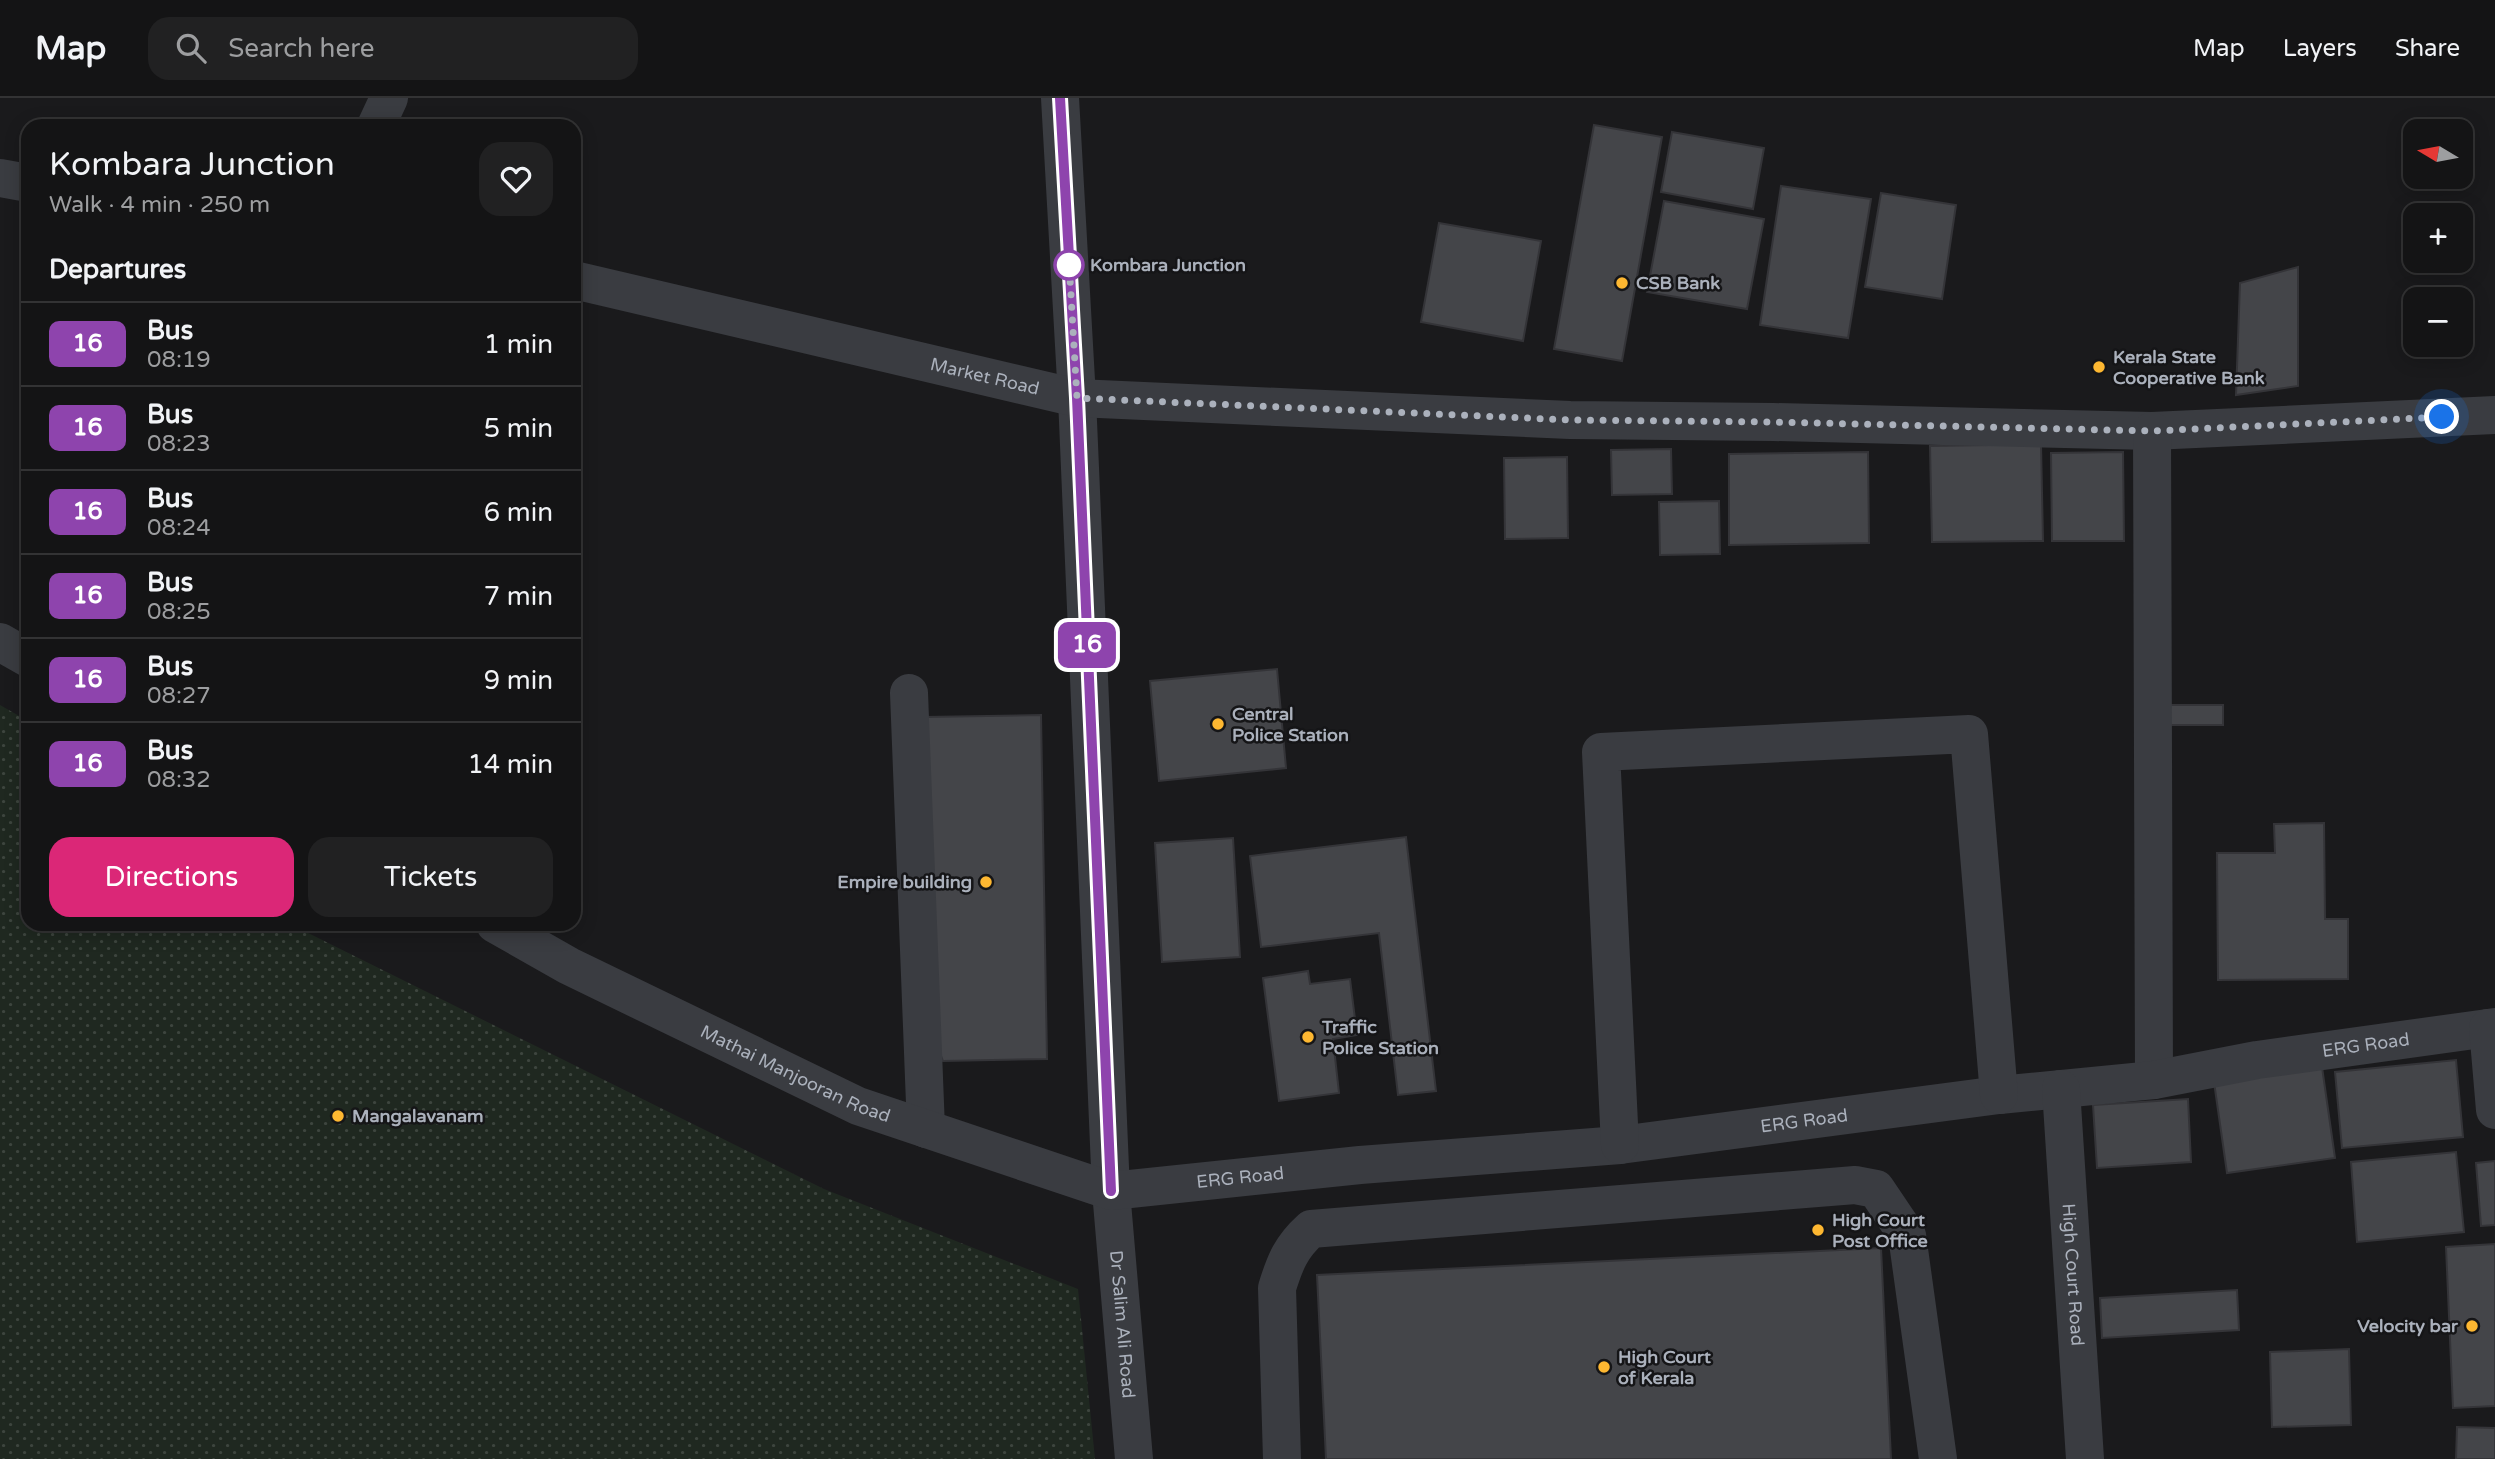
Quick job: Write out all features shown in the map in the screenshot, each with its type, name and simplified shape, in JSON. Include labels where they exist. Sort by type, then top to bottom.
[{"type":"street","points":[[379,119],[389,98]]},
{"type":"street","name":"Dr Salim Ali Road","points":[[1060,98],[1077,398],[1111,1191],[1134,1459]]},
{"type":"street","points":[[0,178],[21,182]]},
{"type":"street","name":"Market Road","points":[[581,282],[1077,398],[1570,420],[2152,431],[2495,415]]},
{"type":"street","points":[[2152,431],[2154,1080]]},
{"type":"street","points":[[0,642],[21,654]]},
{"type":"street","points":[[909,693],[926,1129]]},
{"type":"street","points":[[1620,1145],[1601,752],[1969,734],[1999,1095]]},
{"type":"street","name":"Mathai Manjooran Road","points":[[507,931],[569,966],[858,1106],[1111,1191]]},
{"type":"street","points":[[2492,1027],[2495,1110]]},
{"type":"street","name":"ERG Road","points":[[1111,1191],[1360,1165],[1620,1145],[1999,1095],[2154,1080],[2257,1060],[2492,1027]]},
{"type":"street","name":"High Court Road","points":[[2061,1089],[2085,1459]]},
{"type":"street","points":[[1282,1459],[1277,1288],[1283,1266],[1295,1244],[1311,1229],[1855,1185],[1876,1189],[1907,1235],[1938,1459]]},
{"type":"shaded area","name":"Mangalavanam","points":[[0,705],[21,717],[21,931],[304,931],[824,1189],[1078,1289],[1095,1459],[0,1459]]},
{"type":"building","points":[[1594,125],[1662,137],[1622,361],[1554,349]]},
{"type":"building","points":[[1672,132],[1764,148],[1753,209],[1661,192]]},
{"type":"building","points":[[1781,186],[1871,199],[1848,338],[1760,325]]},
{"type":"building","points":[[1881,193],[1956,205],[1942,299],[1865,287]]},
{"type":"building","points":[[1664,201],[1764,219],[1747,309],[1647,292]]},
{"type":"building","points":[[1439,223],[1541,241],[1523,341],[1421,322]]},
{"type":"building","points":[[2298,267],[2298,386],[2236,395],[2240,283]]},
{"type":"building","points":[[2041,444],[2043,541],[1932,542],[1930,446]]},
{"type":"building","points":[[1671,449],[1672,494],[1612,495],[1611,450]]},
{"type":"building","points":[[1868,452],[1869,543],[1729,545],[1729,454]]},
{"type":"building","points":[[2123,452],[2124,541],[2052,541],[2051,453]]},
{"type":"building","points":[[1567,457],[1568,538],[1505,539],[1504,458]]},
{"type":"building","points":[[1719,501],[1720,554],[1660,555],[1659,502]]},
{"type":"building","name":"Central Police Station","points":[[1277,669],[1286,768],[1159,781],[1150,681]]},
{"type":"building","points":[[2166,705],[2223,705],[2223,725],[2166,725]]},
{"type":"building","name":"Empire building","points":[[1041,715],[1047,1059],[943,1061],[931,1031],[925,717]]},
{"type":"building","points":[[2324,823],[2325,919],[2348,919],[2348,979],[2218,980],[2217,853],[2275,853],[2274,824]]},
{"type":"building","points":[[1406,837],[1436,1091],[1398,1095],[1379,933],[1261,947],[1250,856]]},
{"type":"building","points":[[1233,838],[1240,957],[1162,962],[1155,843]]},
{"type":"building","name":"Traffic Police Station","points":[[1308,971],[1310,984],[1350,979],[1357,1035],[1333,1039],[1339,1093],[1279,1101],[1263,978]]},
{"type":"building","points":[[2456,1060],[2463,1137],[2342,1148],[2335,1072]]},
{"type":"building","points":[[2322,1067],[2335,1158],[2227,1173],[2214,1082]]},
{"type":"building","points":[[2188,1099],[2191,1162],[2097,1168],[2093,1105]]},
{"type":"building","points":[[2456,1152],[2464,1232],[2357,1242],[2351,1162]]},
{"type":"building","points":[[2495,1161],[2495,1225],[2481,1226],[2476,1163]]},
{"type":"building","name":"Velocity bar","points":[[2495,1244],[2495,1406],[2453,1408],[2446,1247]]},
{"type":"building","name":"High Court of Kerala","points":[[1881,1248],[1891,1459],[1326,1459],[1317,1275]]},
{"type":"building","points":[[2237,1290],[2239,1330],[2102,1338],[2100,1298]]},
{"type":"building","points":[[2349,1349],[2351,1425],[2272,1427],[2270,1352]]},
{"type":"building","points":[[2457,1427],[2495,1428],[2495,1459],[2456,1459]]},
{"type":"bus line","name":"16","points":[[1060,98],[1077,398],[1111,1191]]},
{"type":"place","name":"Kombara Junction","points":[[1069,265]]},
{"type":"place","name":"CSB Bank","points":[[1622,283]]},
{"type":"place","name":"Kerala State Cooperative Bank","points":[[2099,367]]},
{"type":"place","name":"Central Police Station","points":[[1218,724]]},
{"type":"place","name":"Empire building","points":[[986,882]]},
{"type":"place","name":"Traffic Police Station","points":[[1308,1037]]},
{"type":"place","name":"Mangalavanam","points":[[338,1116]]},
{"type":"place","name":"High Court Post Office","points":[[1818,1230]]},
{"type":"place","name":"Velocity bar","points":[[2472,1326]]},
{"type":"place","name":"High Court of Kerala","points":[[1604,1367]]},
{"type":"route","points":[[1069,265],[1069,261],[1077,398],[1570,420],[2152,431],[2442,417]]}]
